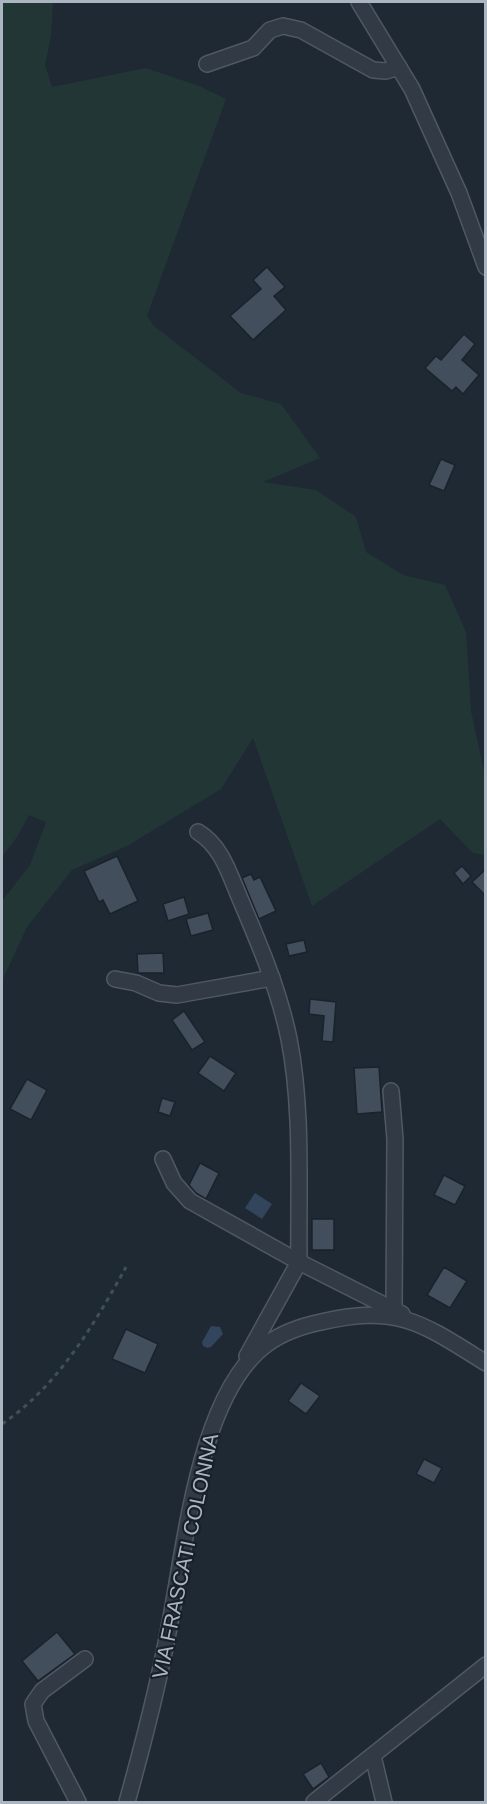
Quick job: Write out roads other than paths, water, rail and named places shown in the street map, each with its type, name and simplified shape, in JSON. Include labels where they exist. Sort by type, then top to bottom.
[{"type":"street","points":[[359,2],[412,89],[459,193],[486,267]]},
{"type":"street","points":[[207,64],[253,48],[270,30],[283,27],[301,30],[373,70],[386,71],[399,67]]},
{"type":"street","points":[[198,832],[207,838],[218,851],[260,945],[272,978],[286,1025],[297,1108],[299,1262],[224,1398]]},
{"type":"street","points":[[115,979],[136,983],[159,993],[177,995],[272,978]]},
{"type":"street","points":[[391,1091],[395,1139],[394,1310]]},
{"type":"street","points":[[163,1159],[174,1184],[190,1201],[299,1262],[434,1330]]},
{"type":"street","name":"VIA FRASCATI COLONNA","points":[[127,1803],[162,1661],[200,1471],[224,1398],[246,1363],[280,1336],[307,1325],[356,1315],[380,1314],[434,1330],[486,1363]]},
{"type":"street","points":[[78,1803],[36,1721],[33,1704],[39,1694],[85,1659]]},
{"type":"street","points":[[314,1803],[486,1665]]},
{"type":"street","points":[[373,1756],[384,1803]]},
{"type":"water","points":[[255,1193],[272,1204],[262,1219],[245,1208]]},
{"type":"water","points":[[211,1326],[220,1327],[223,1334],[211,1347],[207,1348],[202,1342]]}]
